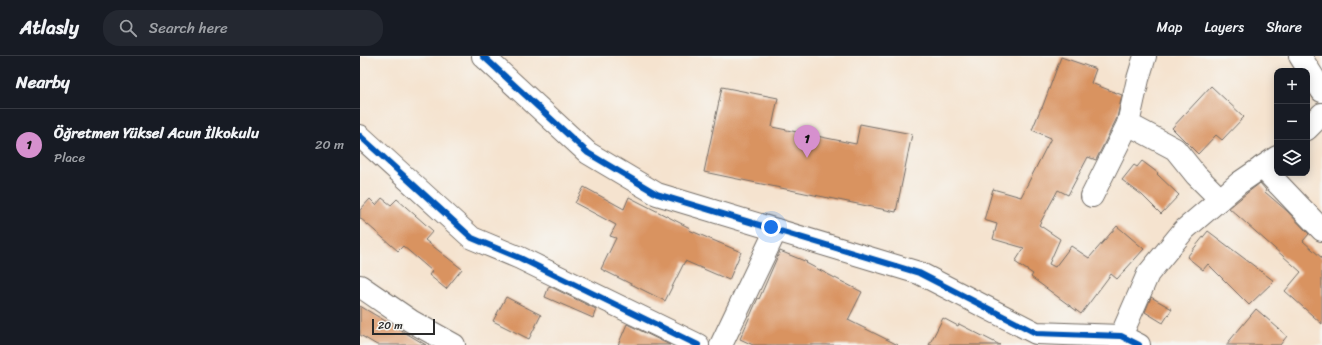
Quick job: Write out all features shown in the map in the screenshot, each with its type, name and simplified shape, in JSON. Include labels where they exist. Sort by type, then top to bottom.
[{"type":"street","points":[[483,56],[588,153],[657,194],[919,273],[1036,333],[1130,340],[1148,274],[1184,230],[1239,183],[1270,162],[1322,230]]},
{"type":"street","points":[[1092,196],[1128,124],[1138,78],[1145,56]]},
{"type":"street","points":[[1300,56],[1322,91]]},
{"type":"street","points":[[1310,126],[1322,114]]},
{"type":"street","points":[[1128,124],[1175,149],[1196,175],[1220,199]]},
{"type":"street","points":[[360,136],[472,238],[520,258],[698,345]]},
{"type":"street","points":[[720,345],[776,230]]},
{"type":"street","points":[[360,286],[411,321],[454,345]]},
{"type":"building","points":[[1061,57],[1096,69],[1091,83],[1122,95],[1117,118],[1096,160],[1088,157],[1068,195],[1058,190],[1039,225],[1060,239],[1049,264],[1055,267],[1071,246],[1089,258],[1117,226],[1144,249],[1117,279],[1111,274],[1081,314],[1031,277],[1033,274],[1015,262],[1024,248],[993,239],[997,224],[984,220],[993,189],[1021,197],[1051,138],[1032,130]]},
{"type":"building","points":[[1211,86],[1244,117],[1222,140],[1216,135],[1198,154],[1172,128]]},
{"type":"building","points":[[722,87],[778,98],[772,127],[856,144],[860,124],[912,134],[896,212],[704,172]]},
{"type":"building","points":[[1142,161],[1158,173],[1157,174],[1179,195],[1161,214],[1142,195],[1122,180],[1134,165],[1137,167]]},
{"type":"building","points":[[1260,183],[1266,190],[1265,192],[1287,211],[1309,234],[1303,241],[1322,258],[1322,324],[1285,291],[1301,272],[1229,208]]},
{"type":"building","points":[[584,187],[624,209],[629,197],[690,228],[689,230],[741,252],[729,280],[685,261],[665,301],[601,269],[616,238],[610,236],[616,225],[575,203]]},
{"type":"building","points":[[382,198],[391,205],[397,199],[433,231],[425,240],[462,269],[446,289],[429,275],[432,271],[403,246],[398,251],[360,218],[360,210],[370,199],[376,205]]},
{"type":"building","points":[[1208,231],[1274,281],[1249,305],[1208,264],[1203,270],[1187,257]]},
{"type":"building","points":[[780,251],[807,262],[806,263],[862,292],[848,320],[898,345],[753,345],[740,339]]},
{"type":"building","points":[[549,286],[596,309],[593,318],[545,297]]},
{"type":"building","points":[[506,297],[541,315],[529,339],[493,321]]},
{"type":"building","points":[[1151,297],[1172,309],[1163,323],[1145,312]]},
{"type":"building","points":[[360,306],[426,345],[377,345],[360,335]]},
{"type":"building","points":[[1256,309],[1287,336],[1280,345],[1226,345]]},
{"type":"building","points":[[943,318],[958,326],[959,324],[1000,345],[929,345]]},
{"type":"building","points":[[627,324],[670,345],[618,345]]},
{"type":"cycle path","points":[[483,56],[588,153],[657,194],[919,273],[1036,333],[1121,336],[1139,345]]},
{"type":"cycle path","points":[[360,136],[472,238],[520,258],[698,345]]},
{"type":"place","name":"Öğretmen Yüksel Acun İlkokulu","points":[[807,158]]}]
